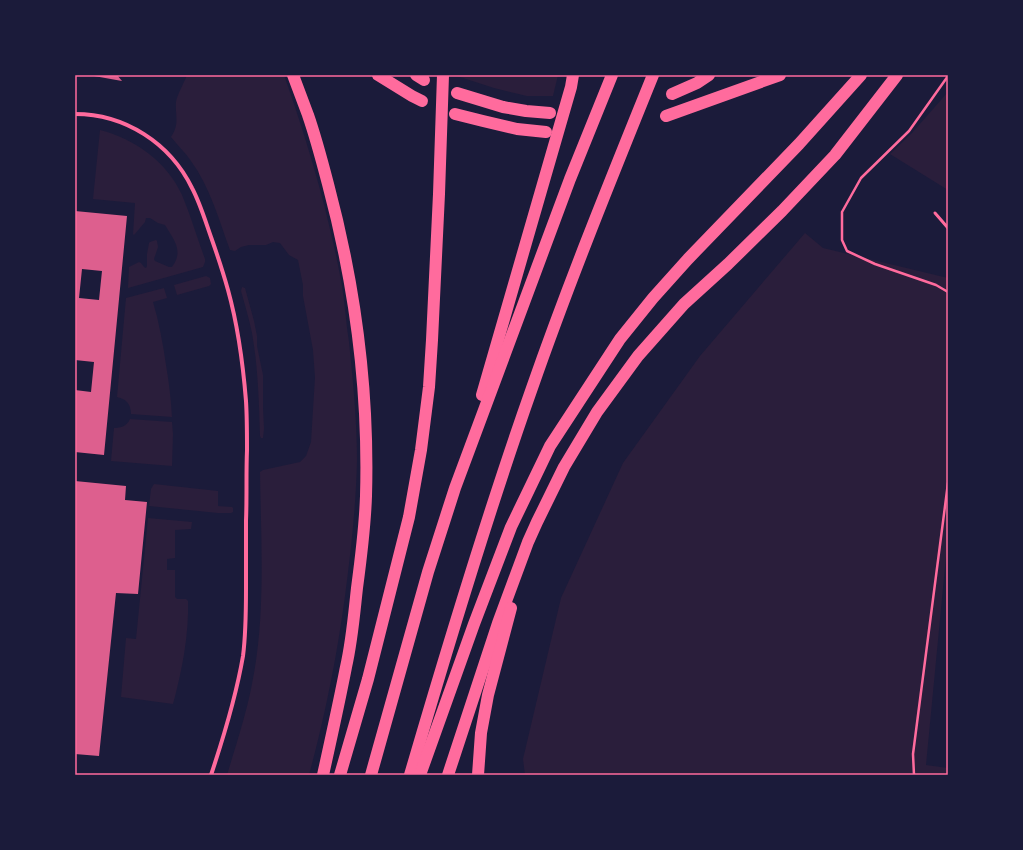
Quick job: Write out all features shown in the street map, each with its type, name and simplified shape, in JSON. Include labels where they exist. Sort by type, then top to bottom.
[{"type":"highway","points":[[292,75],[308,116],[336,213],[344,250],[358,335],[365,412],[366,496],[353,625],[347,665],[323,775]]},
{"type":"highway","points":[[378,75],[422,101]]},
{"type":"highway","points":[[340,775],[368,679],[409,517],[421,450],[430,379],[435,297],[443,75]]},
{"type":"highway","points":[[410,775],[462,599],[532,388],[576,268],[653,75]]},
{"type":"highway","points":[[672,94],[697,83],[709,75]]},
{"type":"highway","points":[[666,116],[780,75]]},
{"type":"highway","points":[[420,775],[474,624],[511,527],[550,446],[620,339],[653,298],[704,242],[799,144],[861,75]]},
{"type":"highway","points":[[448,775],[498,623],[528,542],[547,500],[568,460],[597,412],[638,356],[684,304],[728,264],[782,211],[835,155],[897,75]]},
{"type":"highway","points":[[455,488],[570,179],[610,78]]},
{"type":"highway","points":[[371,775],[428,572],[455,488],[572,81]]},
{"type":"highway","points":[[457,93],[503,107],[526,111],[550,112]]},
{"type":"highway","points":[[455,114],[517,129],[546,132]]},
{"type":"highway","points":[[478,775],[481,733],[488,695],[528,542]]},
{"type":"street","points":[[75,114],[94,115],[129,125],[151,138],[178,164],[192,186],[197,199],[220,263],[232,306],[241,357],[246,402],[245,633],[235,694],[211,775]]},
{"type":"lane","points":[[935,213],[948,228]]},
{"type":"path","points":[[948,76],[909,131],[861,178],[842,212],[842,240],[847,251],[875,264],[936,285],[948,292]]},
{"type":"path","points":[[914,775],[913,754],[948,483]]},
{"type":"shaded area","points":[[187,75],[284,75],[317,179],[331,232],[342,286],[356,416],[356,494],[345,596],[338,641],[330,686],[309,775],[227,775],[250,696],[259,632],[262,579],[260,472],[263,470],[300,462],[306,456],[311,442],[315,377],[313,350],[298,260],[289,255],[280,243],[273,242],[266,245],[249,245],[241,247],[235,251],[230,250],[214,204],[204,182],[189,158],[171,137],[176,124],[176,102]]},
{"type":"shaded area","points":[[454,75],[558,75],[553,96],[527,96],[494,88]]},
{"type":"shaded area","points":[[948,92],[948,190],[890,154],[912,133]]},
{"type":"shaded area","points":[[100,130],[125,139],[137,146],[159,162],[168,172],[176,183],[188,211],[205,259],[203,267],[128,288],[129,267],[139,262],[146,268],[150,242],[157,241],[158,247],[154,259],[155,261],[169,267],[172,267],[176,261],[177,251],[174,241],[165,225],[150,218],[146,218],[145,222],[134,235],[133,234],[135,203],[93,199]]},
{"type":"shaded area","points":[[805,233],[823,248],[948,278],[948,536],[926,765],[948,768],[948,775],[525,775],[523,759],[561,598],[623,463],[700,356]]},
{"type":"shaded area","points":[[206,276],[210,278],[211,284],[209,286],[177,295],[174,285]]},
{"type":"shaded area","points":[[242,287],[245,288],[254,321],[263,375],[263,438],[260,436],[256,359],[251,328],[241,291]]},
{"type":"shaded area","points":[[164,288],[167,298],[153,302],[164,349],[172,417],[131,414],[130,407],[127,402],[117,397],[126,298]]},
{"type":"shaded area","points":[[130,419],[172,422],[172,466],[111,461],[114,428],[124,426]]},
{"type":"shaded area","points":[[154,484],[218,491],[218,506],[232,507],[233,512],[218,513],[149,506],[151,489]]},
{"type":"shaded area","points":[[148,518],[192,522],[191,529],[175,530],[175,558],[167,559],[167,570],[175,570],[175,597],[177,599],[186,599],[188,601],[184,653],[173,704],[121,697],[126,638],[136,639]]},
{"type":"building","points":[[117,75],[122,81],[94,76]]},
{"type":"building","points":[[75,211],[127,216],[104,455],[75,452],[75,390],[91,392],[94,362],[75,360]],"holes":[[[82,269],[102,271],[99,300],[79,298]]]},
{"type":"building","points":[[75,481],[126,486],[125,500],[147,502],[138,594],[116,593],[99,756],[75,754]]}]
